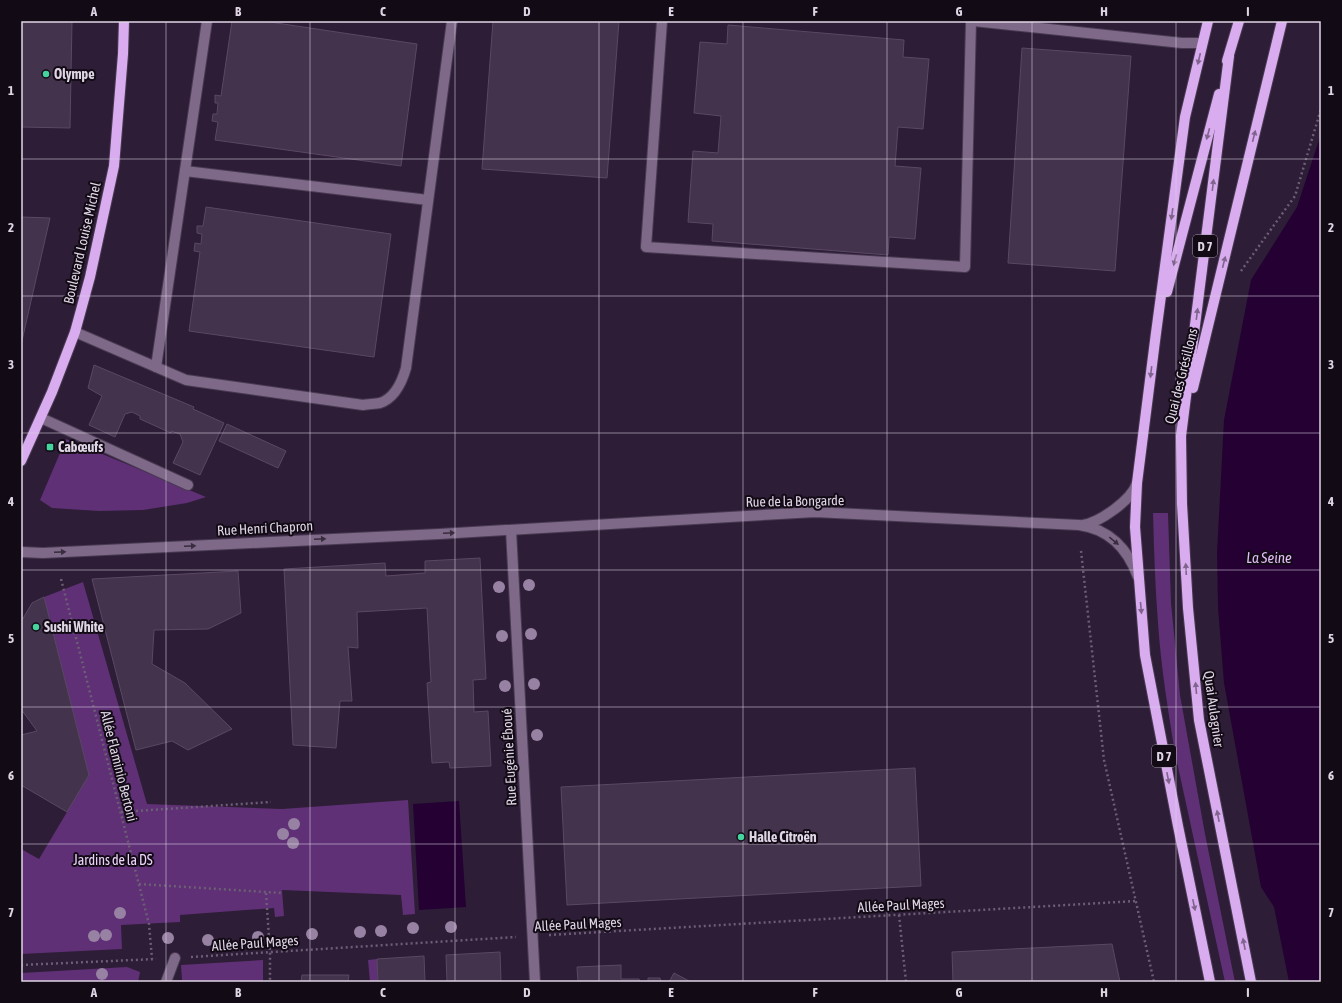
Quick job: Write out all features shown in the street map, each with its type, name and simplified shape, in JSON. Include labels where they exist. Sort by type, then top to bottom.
[{"type":"main road","name":"Boulevard Louise Michel","points":[[21,461],[41,418],[75,332],[90,277],[114,166],[123,54],[124,21]]},
{"type":"main road","points":[[1137,482],[1185,117],[1208,21]]},
{"type":"main road","name":"Quai des Grésillons","points":[[1156,333],[1239,21]]},
{"type":"main road","name":"Quai des Grésillons","points":[[1181,436],[1282,21]]},
{"type":"main road","name":"Quai des Grésillons","points":[[1181,436],[1229,56]]},
{"type":"main road","name":"Quai Aulagnier","points":[[1181,436],[1182,504],[1188,608],[1199,720],[1251,982]]},
{"type":"main road","name":"D 7","points":[[1137,482],[1135,527],[1145,655],[1210,982]]},
{"type":"street","points":[[156,367],[207,21]]},
{"type":"street","points":[[75,332],[186,380],[363,404],[380,403],[394,394],[403,381],[406,368],[452,21]]},
{"type":"street","points":[[662,21],[646,246],[965,267],[972,21],[1182,43],[1202,43]]},
{"type":"street","points":[[185,171],[428,200]]},
{"type":"street","points":[[41,418],[188,485]]},
{"type":"street","name":"Rue de la Bongarde","points":[[1079,525],[1089,524],[1112,511],[1130,495],[1137,482]]},
{"type":"street","name":"Rue de la Bongarde","points":[[511,530],[815,512],[1079,525],[1095,528],[1109,536],[1121,546],[1131,561],[1139,582]]},
{"type":"street","name":"Rue Henri Chapron","points":[[21,552],[51,553],[511,530]]},
{"type":"street","name":"Rue Eugénie Éboué","points":[[511,530],[535,982]]},
{"type":"street","points":[[166,982],[175,958]]},
{"type":"path","points":[[1238,274],[1294,196],[1321,109]]},
{"type":"path","points":[[1081,551],[1104,760],[1154,982]]},
{"type":"path","name":"Allée Flaminio Bertoni","points":[[62,579],[149,924],[152,959]]},
{"type":"path","points":[[121,812],[270,802]]},
{"type":"path","points":[[139,884],[282,894]]},
{"type":"path","points":[[266,893],[270,952],[270,982]]},
{"type":"path","name":"Allée Paul Mages","points":[[21,965],[175,958],[1136,901]]},
{"type":"path","points":[[899,915],[906,982]]},
{"type":"green space","points":[[66,439],[206,497],[187,503],[143,510],[99,511],[52,508],[40,500]]},
{"type":"green space","points":[[1153,513],[1168,513],[1171,603],[1180,695],[1205,834],[1235,982],[1225,982],[1175,753],[1159,639],[1155,581]]},
{"type":"green space","name":"Jardins de la DS","points":[[83,582],[147,804],[282,809],[408,800],[415,914],[403,915],[401,895],[282,890],[284,916],[275,917],[274,908],[180,915],[180,922],[121,925],[122,949],[21,954],[21,849],[39,859],[89,775],[44,597]]},
{"type":"green space","points":[[377,959],[378,982],[370,982],[368,960]]},
{"type":"green space","points":[[263,960],[263,982],[171,982],[172,980],[182,980],[181,965]]},
{"type":"green space","points":[[127,967],[140,972],[138,982],[21,982],[21,973]]},
{"type":"green space","points":[[160,981],[160,982],[138,982]]},
{"type":"water","name":"La Seine","points":[[1321,134],[1321,982],[1289,982],[1274,907],[1261,887],[1224,683],[1218,607],[1217,553],[1224,420],[1251,280],[1297,207]]},
{"type":"water","points":[[459,801],[466,907],[419,910],[413,804]]},
{"type":"building","name":"Olympe","points":[[21,21],[72,21],[70,128],[21,127]]},
{"type":"building","points":[[232,21],[263,21],[417,44],[401,166],[215,140],[218,122],[212,121],[213,114],[217,114],[218,103],[215,103],[215,95],[221,96]]},
{"type":"building","points":[[493,21],[619,21],[607,178],[482,169]]},
{"type":"building","points":[[728,25],[904,40],[903,57],[929,59],[923,129],[898,127],[895,166],[921,168],[915,239],[889,237],[888,255],[712,241],[713,224],[688,222],[693,151],[718,153],[721,116],[694,113],[700,42],[727,44]]},
{"type":"building","points":[[1022,48],[1131,56],[1115,271],[1008,263]]},
{"type":"building","points":[[206,207],[391,234],[374,357],[189,331],[200,252],[194,251],[195,243],[201,244],[202,234],[197,233],[197,226],[203,226]]},
{"type":"building","points":[[21,217],[50,218],[21,345]]},
{"type":"building","points":[[94,365],[194,407],[193,409],[224,423],[200,475],[173,463],[183,442],[180,434],[171,431],[171,433],[140,419],[140,416],[132,412],[125,414],[115,437],[89,425],[102,396],[88,388]]},
{"type":"building","points":[[227,424],[286,451],[278,468],[219,441]]},
{"type":"building","points":[[480,558],[486,679],[473,680],[474,712],[488,711],[491,766],[450,768],[449,762],[432,763],[427,683],[431,682],[427,608],[357,612],[358,648],[348,647],[352,701],[340,701],[336,748],[293,745],[284,569],[385,563],[386,576],[425,573],[425,561]]},
{"type":"building","points":[[238,571],[241,613],[208,629],[154,630],[152,664],[185,683],[232,729],[188,750],[172,741],[136,750],[92,579]]},
{"type":"building","points":[[44,597],[89,775],[67,812],[21,785],[21,735],[37,731],[21,709],[21,622],[32,603]]},
{"type":"building","name":"Halle Citroën","points":[[915,768],[921,886],[567,905],[561,787]]},
{"type":"building","points":[[1112,944],[1120,982],[953,982],[952,952]]},
{"type":"building","points":[[500,952],[501,982],[447,982],[446,955]]},
{"type":"building","points":[[424,956],[425,982],[378,982],[377,959]]},
{"type":"building","points":[[621,965],[621,979],[639,979],[640,982],[578,982],[577,967]]},
{"type":"building","points":[[674,973],[691,982],[669,982]]},
{"type":"building","points":[[302,975],[349,975],[348,982],[301,982]]},
{"type":"building","points":[[648,978],[660,978],[661,982],[648,982]]},
{"type":"place","name":"Olympe","points":[[46,74]]},
{"type":"place","name":"Cabœufs","points":[[50,447]]},
{"type":"place","name":"Sushi White","points":[[36,627]]},
{"type":"place","name":"Halle Citroën","points":[[741,837]]}]
